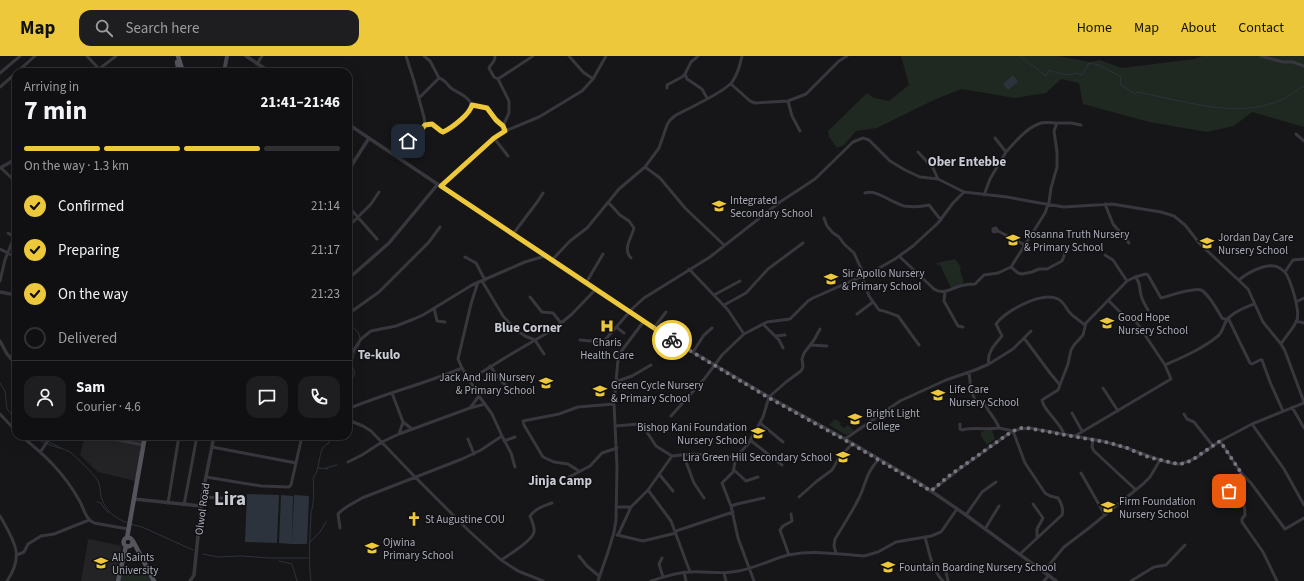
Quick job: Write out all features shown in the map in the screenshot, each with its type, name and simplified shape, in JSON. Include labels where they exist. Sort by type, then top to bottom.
[{"type":"main road","points":[[175,56],[179,68]]},
{"type":"main road","points":[[178,56],[180,68]]},
{"type":"main road","points":[[225,68],[228,56]]},
{"type":"main road","points":[[144,440],[130,539],[154,581]]},
{"type":"main road","points":[[119,581],[128,546],[132,544],[128,529],[145,440]]},
{"type":"main road","points":[[130,539],[124,541],[128,546],[137,550]]},
{"type":"street","points":[[0,73],[20,56]]},
{"type":"street","points":[[21,68],[35,56]]},
{"type":"street","points":[[87,56],[100,68],[116,56]]},
{"type":"street","points":[[246,56],[264,68]]},
{"type":"street","points":[[257,64],[262,56]]},
{"type":"street","points":[[406,56],[419,98],[425,125]]},
{"type":"street","points":[[424,56],[430,60],[438,78],[444,80],[451,88],[467,98],[472,105],[487,108],[496,120],[503,126],[505,131]]},
{"type":"street","points":[[495,56],[495,60],[489,68],[494,77],[498,79],[509,100],[510,113],[503,126]]},
{"type":"street","points":[[498,79],[533,56]]},
{"type":"street","points":[[569,56],[582,72],[593,79]]},
{"type":"street","points":[[352,275],[389,243],[440,185],[494,138],[505,131],[522,125],[550,111],[577,95],[593,79],[606,56]]},
{"type":"street","points":[[667,88],[667,85],[685,74],[691,62],[698,56]]},
{"type":"street","points":[[552,260],[570,241],[587,228],[619,189],[645,167],[659,148],[670,120],[676,115],[723,90],[731,84],[737,74],[742,56]]},
{"type":"street","points":[[731,84],[755,104],[788,101],[808,93],[838,62],[847,56]]},
{"type":"street","points":[[1261,56],[1283,62],[1293,62],[1304,66]]},
{"type":"street","points":[[685,74],[687,79]]},
{"type":"street","points":[[0,87],[12,76]]},
{"type":"street","points":[[682,77],[702,89],[707,98]]},
{"type":"street","points":[[419,98],[438,78]]},
{"type":"street","points":[[788,101],[792,116],[800,131]]},
{"type":"street","points":[[391,153],[418,134],[425,125],[432,124],[444,132],[468,113],[472,105]]},
{"type":"street","points":[[984,194],[990,179],[1006,152],[1023,134],[1042,123],[1071,123],[1081,125]]},
{"type":"street","points":[[899,256],[939,292],[945,292],[964,285],[975,284],[984,275],[1011,267],[1039,224],[1048,205],[1057,167],[1054,128],[1057,123]]},
{"type":"street","points":[[352,127],[654,328],[769,398],[852,444],[931,491],[1056,581]]},
{"type":"street","points":[[1296,134],[1304,141]]},
{"type":"street","points":[[352,163],[369,138]]},
{"type":"street","points":[[494,138],[508,156]]},
{"type":"street","points":[[580,340],[604,341],[629,312],[644,298],[710,257],[783,200],[815,179],[859,138],[869,140],[890,161],[904,170],[920,177],[938,179],[964,192],[1007,197],[1064,207],[1112,204],[1161,212],[1174,216],[1185,225],[1200,244],[1250,292],[1263,322],[1281,344],[1288,358],[1304,402],[1252,424],[1220,441],[1196,458],[1184,463],[1175,464],[1118,445],[1064,434],[1020,428],[1013,431],[950,475],[931,491]]},
{"type":"street","points":[[995,138],[1006,152]]},
{"type":"street","points":[[918,152],[933,168],[938,179]]},
{"type":"street","points":[[12,161],[0,168],[12,177]]},
{"type":"street","points":[[645,167],[660,178],[685,208],[724,245]]},
{"type":"street","points":[[865,193],[872,191],[905,206],[921,207],[929,205],[941,220]]},
{"type":"street","points":[[352,223],[371,204],[379,192]]},
{"type":"street","points":[[671,416],[705,378],[722,355],[744,334],[763,324],[790,319],[813,298],[884,266],[912,246],[941,220],[953,202],[964,192]]},
{"type":"street","points":[[513,234],[543,193]]},
{"type":"street","points":[[608,202],[620,215],[629,221],[634,228],[627,250],[627,254],[631,258]]},
{"type":"street","points":[[1105,204],[1113,224],[1129,243]]},
{"type":"street","points":[[352,210],[377,239]]},
{"type":"street","points":[[824,218],[827,226],[854,253],[868,293],[873,302],[879,310],[886,311],[899,317],[919,345]]},
{"type":"street","points":[[352,311],[379,292],[429,242],[440,227]]},
{"type":"street","points":[[998,231],[1025,245]]},
{"type":"street","points":[[8,233],[12,236]]},
{"type":"street","points":[[0,281],[2,266],[12,242]]},
{"type":"street","points":[[724,305],[746,293],[768,269],[803,243]]},
{"type":"street","points":[[1011,267],[1021,274],[1039,269],[1047,269],[1062,261],[1066,247]]},
{"type":"street","points":[[0,249],[12,255]]},
{"type":"street","points":[[586,283],[603,254]]},
{"type":"street","points":[[1105,255],[1113,260],[1127,281]]},
{"type":"street","points":[[352,354],[361,339],[371,330],[396,326],[423,315],[457,293],[482,281],[525,262],[546,256]]},
{"type":"street","points":[[464,257],[476,263],[482,281],[503,316],[512,326],[525,336],[535,340],[544,354]]},
{"type":"street","points":[[1285,272],[1293,260],[1304,259]]},
{"type":"street","points":[[1239,280],[1251,271],[1271,266],[1277,266],[1285,272],[1296,302],[1297,318],[1296,322],[1281,344]]},
{"type":"street","points":[[689,269],[724,305],[744,334]]},
{"type":"street","points":[[1064,434],[1060,426],[1042,402],[1045,398],[1057,392],[1068,364],[1071,350],[1083,335],[1085,325],[1090,318],[1127,281],[1135,277],[1146,274],[1148,275],[1161,298],[1194,290],[1200,290],[1205,294],[1222,318],[1228,319]]},
{"type":"street","points":[[1135,277],[1140,285],[1140,294],[1148,310]]},
{"type":"street","points":[[482,281],[471,304],[458,356],[462,368],[469,380],[492,414],[504,441],[511,452],[515,467]]},
{"type":"street","points":[[714,295],[740,281]]},
{"type":"street","points":[[469,380],[490,366],[554,329],[595,290]]},
{"type":"street","points":[[0,292],[12,294]]},
{"type":"street","points":[[945,292],[944,298],[952,316],[958,326],[963,327]]},
{"type":"street","points":[[530,296],[542,312],[553,313],[561,323]]},
{"type":"street","points":[[989,364],[988,359],[994,344],[1002,336],[996,327],[996,323],[1018,307],[1028,302],[1050,297],[1059,300],[1066,306],[1071,314],[1085,325]]},
{"type":"street","points":[[1296,302],[1304,298]]},
{"type":"street","points":[[1075,436],[1171,379],[1165,365],[1135,320],[1120,313],[1108,300]]},
{"type":"street","points":[[857,314],[873,302]]},
{"type":"street","points":[[1165,365],[1197,349],[1217,336],[1222,331],[1228,319],[1254,304]]},
{"type":"street","points":[[434,308],[437,321],[445,322]]},
{"type":"street","points":[[654,328],[666,312]]},
{"type":"street","points":[[1228,319],[1250,363],[1252,364],[1262,360],[1283,411]]},
{"type":"street","points":[[598,581],[613,534],[616,507],[614,404],[618,360],[620,353],[644,321]]},
{"type":"street","points":[[1296,322],[1304,323]]},
{"type":"street","points":[[763,324],[779,340],[783,348]]},
{"type":"street","points":[[616,326],[624,333]]},
{"type":"street","points":[[693,352],[704,335],[712,328]]},
{"type":"street","points":[[754,581],[738,538],[733,512],[722,484],[732,474],[736,457],[746,447],[760,423],[769,398],[786,382],[801,371],[803,367],[802,356],[820,329]]},
{"type":"street","points":[[845,440],[900,401],[951,378],[989,364],[1006,354],[1031,331]]},
{"type":"street","points":[[775,336],[785,335]]},
{"type":"street","points":[[1024,338],[1060,385]]},
{"type":"street","points":[[0,341],[12,360]]},
{"type":"street","points":[[810,345],[827,346]]},
{"type":"street","points":[[615,382],[632,376],[651,365]]},
{"type":"street","points":[[490,366],[502,382],[516,394]]},
{"type":"street","points":[[352,408],[445,376],[462,368]]},
{"type":"street","points":[[969,372],[971,390],[975,400],[984,404],[999,428]]},
{"type":"street","points":[[1103,388],[1118,410]]},
{"type":"street","points":[[392,393],[403,422],[412,430]]},
{"type":"street","points":[[470,408],[479,396]]},
{"type":"street","points":[[348,462],[399,434],[485,404]]},
{"type":"street","points":[[579,471],[568,464],[554,462],[543,457],[523,421],[559,414],[578,407],[614,404]]},
{"type":"street","points":[[1292,407],[1304,428]]},
{"type":"street","points":[[1072,413],[1082,431]]},
{"type":"street","points":[[0,414],[12,427]]},
{"type":"street","points":[[1184,414],[1187,419],[1194,422],[1213,446]]},
{"type":"street","points":[[352,422],[367,429],[382,442],[469,531],[501,560],[535,580],[544,581]]},
{"type":"street","points":[[399,434],[403,422]]},
{"type":"street","points":[[760,423],[783,442]]},
{"type":"street","points":[[615,426],[639,424],[643,426],[656,446],[672,456],[696,454],[736,457]]},
{"type":"street","points":[[960,424],[960,429],[962,430],[972,428],[999,428],[1013,431]]},
{"type":"street","points":[[1252,424],[1284,469],[1304,505]]},
{"type":"street","points":[[1013,431],[1025,463],[1044,493],[1059,499],[1063,510],[1062,515],[1020,554]]},
{"type":"street","points":[[340,528],[338,514],[343,509],[362,498],[474,454],[502,436]]},
{"type":"street","points":[[504,441],[515,437]]},
{"type":"street","points":[[468,439],[474,454]]},
{"type":"street","points":[[26,440],[41,451],[63,476],[75,492],[89,520],[94,523],[128,529]]},
{"type":"street","points":[[41,451],[48,440]]},
{"type":"street","points":[[120,440],[143,444]]},
{"type":"street","points":[[168,503],[178,440]]},
{"type":"street","points":[[184,505],[196,440]]},
{"type":"street","name":"Olwol Road","points":[[190,581],[194,575],[202,498],[213,440]]},
{"type":"street","points":[[206,477],[261,486],[289,487],[291,485],[301,440]]},
{"type":"street","points":[[750,440],[782,465]]},
{"type":"street","points":[[1093,440],[1092,447],[1094,451],[1136,490]]},
{"type":"street","points":[[1220,441],[1242,474],[1251,483],[1285,529],[1304,518]]},
{"type":"street","points":[[799,497],[832,470],[839,458],[852,444]]},
{"type":"street","points":[[212,447],[296,464]]},
{"type":"street","points":[[570,482],[569,478],[590,466],[602,454],[616,448]]},
{"type":"street","points":[[683,454],[694,483],[704,498]]},
{"type":"street","points":[[618,535],[631,507],[648,490],[672,456]]},
{"type":"street","points":[[836,552],[834,546],[835,540],[860,497],[867,475],[879,460]]},
{"type":"street","points":[[1044,571],[1064,547],[1136,490],[1150,477],[1160,460]]},
{"type":"street","points":[[734,470],[746,481],[758,477]]},
{"type":"street","points":[[1081,473],[1105,515]]},
{"type":"street","points":[[659,474],[673,491]]},
{"type":"street","points":[[1242,474],[1226,487],[1229,491],[1236,493],[1244,504],[1245,515],[1242,522],[1263,552],[1277,581]]},
{"type":"street","points":[[966,515],[982,492],[996,482]]},
{"type":"street","points":[[648,490],[670,518],[690,572]]},
{"type":"street","points":[[202,498],[222,498]]},
{"type":"street","points":[[731,506],[764,498]]},
{"type":"street","points":[[135,499],[201,506]]},
{"type":"street","points":[[501,560],[530,539],[534,534],[535,530],[530,516],[544,506],[552,503]]},
{"type":"street","points":[[1032,504],[1043,518],[1037,529],[1037,538]]},
{"type":"street","points":[[984,529],[999,506]]},
{"type":"street","points":[[616,507],[631,507]]},
{"type":"street","points":[[651,581],[672,574],[684,572],[724,573],[750,569],[770,560],[789,555],[815,552],[836,552],[868,555],[878,552],[896,542],[925,537],[940,532],[957,509]]},
{"type":"street","points":[[613,534],[643,541],[676,532],[733,512]]},
{"type":"street","points":[[789,555],[780,530],[792,520],[791,514]]},
{"type":"street","points":[[0,516],[13,540],[17,555],[15,566],[7,581]]},
{"type":"street","points":[[17,555],[24,552],[28,544],[41,536],[54,534],[89,520]]},
{"type":"street","points":[[925,537],[930,557],[937,573],[943,581]]},
{"type":"street","points":[[1131,581],[1154,567],[1166,565],[1185,545]]},
{"type":"street","points":[[579,556],[587,566],[599,576]]},
{"type":"street","points":[[662,558],[659,564],[664,577]]},
{"type":"street","points":[[684,572],[686,581]]},
{"type":"street","points":[[946,572],[948,581]]},
{"type":"street","points":[[724,573],[726,581]]},
{"type":"street","points":[[1044,581],[1049,575]]},
{"type":"shaded area","points":[[901,56],[1058,56],[1090,62],[1100,60],[1122,68],[1195,59],[1202,56],[1304,56],[1304,127],[1252,112],[1234,126],[1207,132],[1149,122],[1083,104],[1079,83],[1061,79],[1046,93],[1015,98],[962,89],[936,99],[877,128],[856,131],[844,145],[837,148],[829,137],[828,131],[867,93],[874,98],[889,101],[909,85]]},
{"type":"shaded area","points":[[1014,76],[1018,82],[1008,90],[1003,84]]},
{"type":"shaded area","points":[[955,259],[961,267],[960,270],[964,283],[957,288],[951,288],[940,265],[936,263]]},
{"type":"shaded area","points":[[835,419],[841,423],[840,425],[844,428],[848,425],[854,431],[846,435],[829,425]]},
{"type":"shaded area","points":[[992,430],[995,439],[987,445],[981,436],[981,432]]},
{"type":"shaded area","points":[[84,440],[142,440],[135,481],[98,472],[80,455]]},
{"type":"shaded area","points":[[247,494],[279,495],[277,543],[245,542]]},
{"type":"shaded area","points":[[281,495],[293,496],[292,544],[279,543]]},
{"type":"shaded area","points":[[294,495],[309,496],[307,544],[292,544]]},
{"type":"shaded area","name":"All Saints University","points":[[89,539],[122,546],[115,581],[81,581]]},
{"type":"shaded area","points":[[148,571],[154,581],[119,581],[120,572]]},
{"type":"waterway","points":[[1020,56],[1046,76],[1049,70],[1062,74],[1070,75],[1076,73],[1082,75],[1089,63],[1099,65],[1121,77],[1120,84],[1135,94],[1137,92],[1209,106],[1228,108],[1264,106],[1284,99],[1304,86]]},
{"type":"waterway","points":[[354,328],[358,332],[360,338]]},
{"type":"waterway","points":[[352,362],[360,344]]},
{"type":"waterway","points":[[352,365],[355,373],[352,379]]},
{"type":"waterway","points":[[0,383],[5,391],[7,409],[12,415]]},
{"type":"waterway","points":[[40,440],[44,443]]},
{"type":"waterway","points":[[311,581],[310,548],[311,512],[313,506],[314,489],[313,478],[316,474],[322,449],[329,443],[329,440]]},
{"type":"waterway","points":[[49,442],[61,448]]},
{"type":"waterway","points":[[47,444],[70,452],[85,466],[98,481],[105,506],[114,516],[127,523]]},
{"type":"waterway","points":[[326,468],[337,465]]},
{"type":"waterway","points":[[318,468],[328,469]]},
{"type":"waterway","points":[[97,502],[101,503],[109,513]]},
{"type":"waterway","points":[[309,543],[320,532],[326,522]]},
{"type":"waterway","points":[[130,524],[142,527],[193,550]]},
{"type":"waterway","points":[[203,554],[218,557],[241,556],[308,558]]},
{"type":"waterway","points":[[279,561],[292,564],[297,581]]},
{"type":"way so far","points":[[672,340],[769,398],[852,444],[931,491],[950,475],[1011,432],[1020,428],[1027,428],[1102,441],[1127,448],[1148,457],[1175,464],[1186,463],[1196,458],[1220,441],[1242,474],[1227,485],[1226,487],[1229,491]]},
{"type":"place","name":"Integrated Secondary School","points":[[719,206]]},
{"type":"place","name":"Rosanna Truth Nursery & Primary School","points":[[1013,240]]},
{"type":"place","name":"Jordan Day Care Nursery School","points":[[1207,243]]},
{"type":"place","name":"Sir Apollo Nursery & Primary School","points":[[831,279]]},
{"type":"place","name":"Good Hope Nursery School","points":[[1107,323]]},
{"type":"place","name":"Charis Health Care","points":[[607,326]]},
{"type":"place","name":"Jack And Jill Nursery & Primary School","points":[[546,383]]},
{"type":"place","name":"Green Cycle Nursery & Primary School","points":[[600,391]]},
{"type":"place","name":"Life Care Nursery School","points":[[938,395]]},
{"type":"place","name":"Bright Light College","points":[[855,419]]},
{"type":"place","name":"Bishop Kani Foundation Nursery School","points":[[758,433]]},
{"type":"place","name":"Lira Green Hill Secondary School","points":[[843,457]]},
{"type":"place","name":"Firm Foundation Nursery School","points":[[1108,507]]},
{"type":"place","name":"St Augustine COU","points":[[414,519]]},
{"type":"place","name":"Ojwina Primary School","points":[[372,548]]},
{"type":"place","name":"All Saints University","points":[[101,563]]},
{"type":"place","name":"Fountain Boarding Nursery School","points":[[888,567]]},
{"type":"district","name":"Ober Entebbe","points":[[967,161]]},
{"type":"district","name":"Blue Corner","points":[[528,327]]},
{"type":"district","name":"Te-kulo","points":[[379,354]]},
{"type":"district","name":"Jinja Camp","points":[[560,480]]},
{"type":"district","name":"Lira","points":[[230,498]]},
{"type":"route","points":[[408,141],[420,132],[425,125],[432,124],[443,132],[468,113],[472,105],[487,108],[496,120],[503,126],[505,131],[494,138],[441,186],[672,340]]}]
